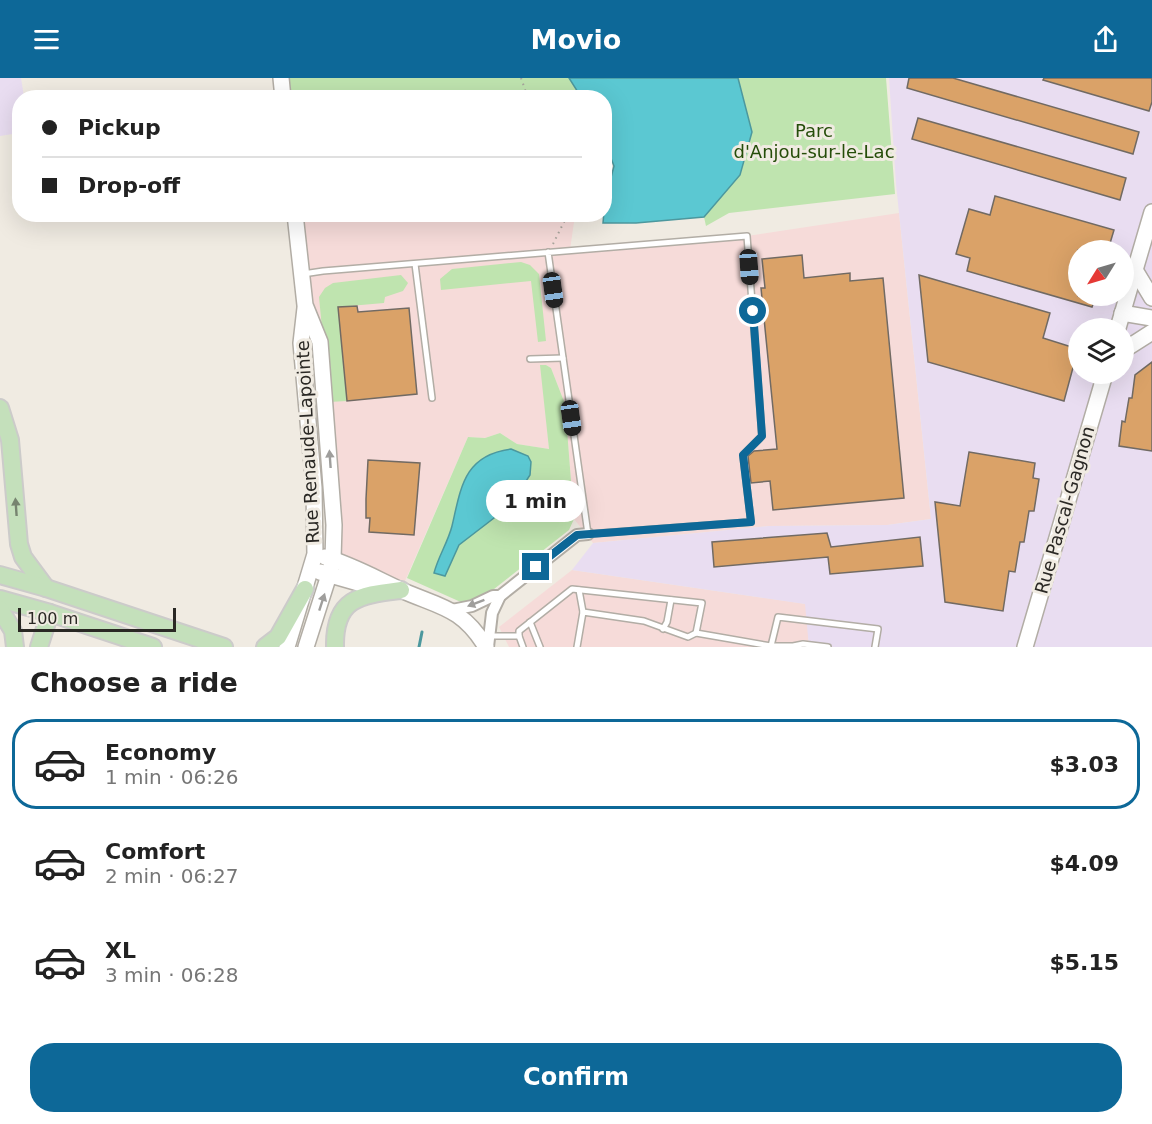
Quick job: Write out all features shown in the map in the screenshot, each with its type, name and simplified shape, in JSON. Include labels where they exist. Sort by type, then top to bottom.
[{"type":"main road","points":[[0,408],[10,440],[19,544],[23,557],[46,588]]},
{"type":"main road","points":[[0,575],[224,647]]},
{"type":"main road","points":[[265,647],[278,638],[305,590]]},
{"type":"main road","points":[[335,647],[334,634],[340,616],[350,603],[365,594],[402,590]]},
{"type":"main road","points":[[0,599],[153,647]]},
{"type":"main road","points":[[0,609],[13,631],[15,647]]},
{"type":"main road","points":[[39,647],[50,613]]},
{"type":"street","points":[[1121,318],[1152,212]]},
{"type":"street","name":"Rue Renaude-Lapointe","points":[[287,647],[313,562],[314,488],[301,343],[305,306],[297,222]]},
{"type":"street","points":[[1135,270],[1152,298]]},
{"type":"street","name":"Rue Renaude-Lapointe","points":[[305,306],[320,342],[334,525],[333,559],[306,647]]},
{"type":"street","points":[[1122,313],[1152,318]]},
{"type":"street","points":[[1134,344],[1152,332]]},
{"type":"street","name":"Rue Pascal-Gagnon","points":[[1025,647],[1102,384]]},
{"type":"street","points":[[487,643],[492,614],[500,596],[577,535],[588,534]]},
{"type":"street","points":[[313,562],[333,559],[452,610],[487,643]]},
{"type":"street","points":[[313,562],[329,575],[362,584],[402,590]]},
{"type":"street","points":[[452,610],[472,606],[493,596],[500,596]]},
{"type":"lane","points":[[301,275],[548,252],[747,236],[762,436],[743,455],[751,522],[588,534],[548,252]]},
{"type":"lane","points":[[415,264],[432,398]]},
{"type":"lane","points":[[530,359],[563,358]]},
{"type":"lane","points":[[314,488],[332,487]]},
{"type":"lane","points":[[523,647],[519,631],[572,589],[702,603],[696,633]]},
{"type":"lane","points":[[577,647],[583,612],[579,590]]},
{"type":"lane","points":[[663,628],[667,622],[671,600]]},
{"type":"lane","points":[[583,612],[644,621],[688,637],[696,633],[771,646],[793,647],[803,644],[828,647]]},
{"type":"lane","points":[[771,646],[777,617],[878,629],[875,647]]},
{"type":"lane","points":[[530,622],[540,647]]},
{"type":"lane","points":[[487,643],[519,636]]},
{"type":"path","points":[[548,252],[564,222]]},
{"type":"shaded area","points":[[0,78],[21,78],[23,90],[12,90],[12,134],[0,136]]},
{"type":"shaded area","points":[[889,78],[1152,78],[1152,647],[809,647],[805,604],[572,570],[593,543],[769,526],[887,525],[931,519],[896,184]]},
{"type":"shaded area","points":[[899,213],[931,519],[887,525],[769,526],[593,543],[574,519],[565,404],[551,368],[541,365],[549,449],[517,444],[500,433],[485,438],[468,437],[401,590],[333,559],[332,487],[296,222],[574,222],[570,250],[747,236]]},
{"type":"shaded area","points":[[572,570],[806,604],[809,647],[509,647],[499,627]]},
{"type":"green space","points":[[281,78],[569,78],[577,90],[282,90]]},
{"type":"green space","name":"Parc d'Anjou-sur-le-Lac","points":[[738,78],[886,78],[895,194],[729,213],[706,226],[704,217],[740,175],[752,132]]},
{"type":"green space","points":[[521,262],[530,265],[539,274],[546,341],[538,342],[531,281],[441,290],[440,279],[452,269]]},
{"type":"green space","points":[[401,275],[408,283],[403,291],[385,297],[384,303],[338,307],[347,401],[329,402],[319,297],[325,288],[333,283]]},
{"type":"green space","points":[[540,365],[551,368],[565,404],[574,519],[569,530],[480,600],[463,603],[407,578],[468,437],[485,438],[500,433],[517,444],[549,449]]},
{"type":"water","points":[[569,78],[738,78],[752,132],[740,175],[704,217],[636,223],[603,223],[612,222],[614,166],[612,161],[612,90],[577,90]]},
{"type":"water","points":[[511,449],[528,456],[531,462],[530,475],[519,492],[494,518],[459,545],[445,576],[434,573],[450,532],[458,498],[467,475],[483,458],[495,452]]},
{"type":"building","points":[[909,78],[953,78],[1139,132],[1133,154],[907,88]]},
{"type":"building","points":[[1044,78],[1152,78],[1152,102],[1149,111],[1043,80]]},
{"type":"building","points":[[918,118],[1126,178],[1120,200],[912,139]]},
{"type":"building","points":[[995,196],[1114,230],[1111,240],[1068,240],[1068,300],[967,271],[970,258],[956,254],[969,209],[990,215]]},
{"type":"building","points":[[802,255],[804,278],[850,273],[850,281],[883,278],[904,498],[773,510],[770,481],[751,483],[748,456],[754,451],[777,449],[761,288],[765,288],[762,259]]},
{"type":"building","points":[[919,275],[1050,313],[1043,338],[1068,346],[1069,384],[1064,401],[928,362]]},
{"type":"building","points":[[357,306],[358,312],[409,308],[417,394],[347,401],[338,307]]},
{"type":"building","points":[[1152,362],[1152,451],[1119,446],[1122,421],[1125,422],[1129,398],[1132,398],[1135,375]]},
{"type":"building","points":[[969,452],[1035,463],[1033,478],[1039,479],[1034,511],[1029,511],[1024,542],[1020,542],[1015,572],[1009,571],[1003,611],[945,602],[935,502],[960,506]]},
{"type":"building","points":[[368,460],[420,463],[414,535],[369,532],[370,518],[366,518]]},
{"type":"building","points":[[827,533],[831,547],[920,537],[923,566],[830,574],[828,557],[714,567],[712,542]]},
{"type":"waterway","points":[[419,647],[422,632]]},
{"type":"route","points":[[536,567],[577,535],[751,522],[743,455],[762,436],[753,311]]}]
